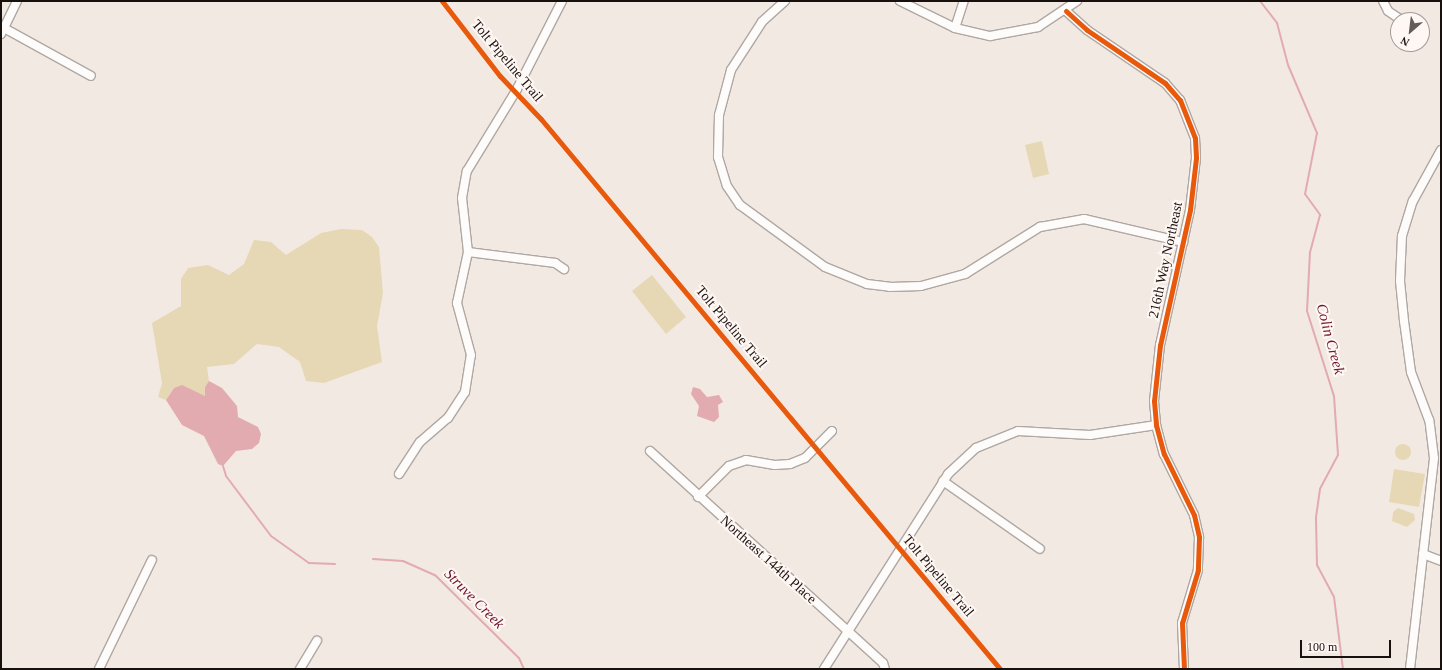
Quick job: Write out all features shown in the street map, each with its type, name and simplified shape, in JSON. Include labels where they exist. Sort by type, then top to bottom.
[{"type":"street","points":[[17,1],[3,31],[91,76]]},
{"type":"street","points":[[399,474],[420,442],[448,418],[465,392],[470,369],[468,340],[457,303],[468,252],[462,198],[467,171],[520,83],[562,1]]},
{"type":"street","points":[[785,1],[762,22],[731,70],[719,115],[717,144],[722,175],[740,205],[825,267],[867,284],[890,287],[944,282],[986,262],[1028,233],[1066,220],[1099,220],[1183,242]]},
{"type":"street","points":[[900,1],[955,28],[986,36],[1018,33],[1038,27],[1066,11],[1077,1]]},
{"type":"street","points":[[955,28],[964,1]]},
{"type":"street","points":[[1384,1],[1390,12]]},
{"type":"street","name":"216th Way Northeast","points":[[1066,11],[1087,30],[1162,80],[1180,100],[1195,138],[1194,182],[1155,375],[1156,425],[1164,454],[1194,515],[1199,537],[1198,570],[1182,623],[1184,669]]},
{"type":"street","points":[[1410,669],[1434,458],[1433,441],[1412,372],[1400,281],[1402,236],[1414,202],[1441,150]]},
{"type":"street","points":[[468,252],[555,263],[564,269]]},
{"type":"street","points":[[824,669],[944,481],[954,467],[976,448],[1006,434],[1042,430],[1090,435],[1156,425]]},
{"type":"street","points":[[698,497],[729,466],[746,460],[775,465],[790,464],[805,458],[832,431]]},
{"type":"street","name":"Northeast 144th Place","points":[[650,451],[698,497],[883,663],[885,669]]},
{"type":"street","points":[[944,481],[1040,549]]},
{"type":"street","points":[[1423,554],[1441,561]]},
{"type":"street","points":[[99,669],[152,560]]},
{"type":"street","points":[[300,669],[317,641]]},
{"type":"shaded area","points":[[1042,141],[1049,174],[1033,178],[1025,145]]},
{"type":"shaded area","points":[[341,229],[362,230],[372,237],[379,247],[383,293],[377,326],[382,362],[324,383],[306,381],[300,362],[279,347],[257,344],[234,364],[207,367],[209,381],[205,387],[205,396],[174,388],[166,400],[158,397],[162,383],[152,323],[181,306],[181,279],[188,268],[208,265],[229,275],[244,264],[254,240],[271,242],[286,255],[321,233]]},
{"type":"shaded area","points":[[652,275],[686,317],[666,334],[632,291]]},
{"type":"shaded area","points":[[209,381],[222,388],[237,406],[238,417],[258,427],[261,434],[259,443],[252,449],[236,451],[223,466],[218,464],[204,436],[182,425],[166,400],[174,388],[182,385],[205,396],[205,387]]},
{"type":"shaded area","points":[[693,387],[700,389],[707,397],[719,395],[723,402],[718,405],[719,417],[714,422],[697,416],[699,406],[691,394]]},
{"type":"shaded area","points":[[1403,444],[1410,449],[1411,452],[1406,459],[1403,460],[1396,455],[1395,452],[1400,445]]},
{"type":"shaded area","points":[[1394,469],[1425,474],[1419,507],[1389,502]]},
{"type":"shaded area","points":[[1398,508],[1414,514],[1415,520],[1407,527],[1392,521],[1393,512]]},
{"type":"waterway","name":"Colin Creek","points":[[1260,1],[1277,23],[1288,65],[1317,133],[1305,194],[1320,215],[1310,252],[1307,311],[1334,396],[1338,455],[1320,489],[1316,518],[1317,565],[1334,597],[1343,669]]},
{"type":"waterway","name":"Struve Creek","points":[[223,466],[226,476],[271,536],[309,563],[335,564]]},
{"type":"waterway","name":"Struve Creek","points":[[373,559],[403,561],[435,575],[519,658],[524,669]]},
{"type":"cycle path","name":"Tolt Pipeline Trail","points":[[442,1],[500,76],[541,119],[1000,669]]},
{"type":"cycle path","points":[[1066,11],[1087,30],[1165,83],[1180,100],[1195,138],[1196,158],[1190,210],[1160,345],[1154,401],[1156,425],[1164,454],[1194,515],[1199,537],[1198,570],[1182,623],[1184,669]]}]
